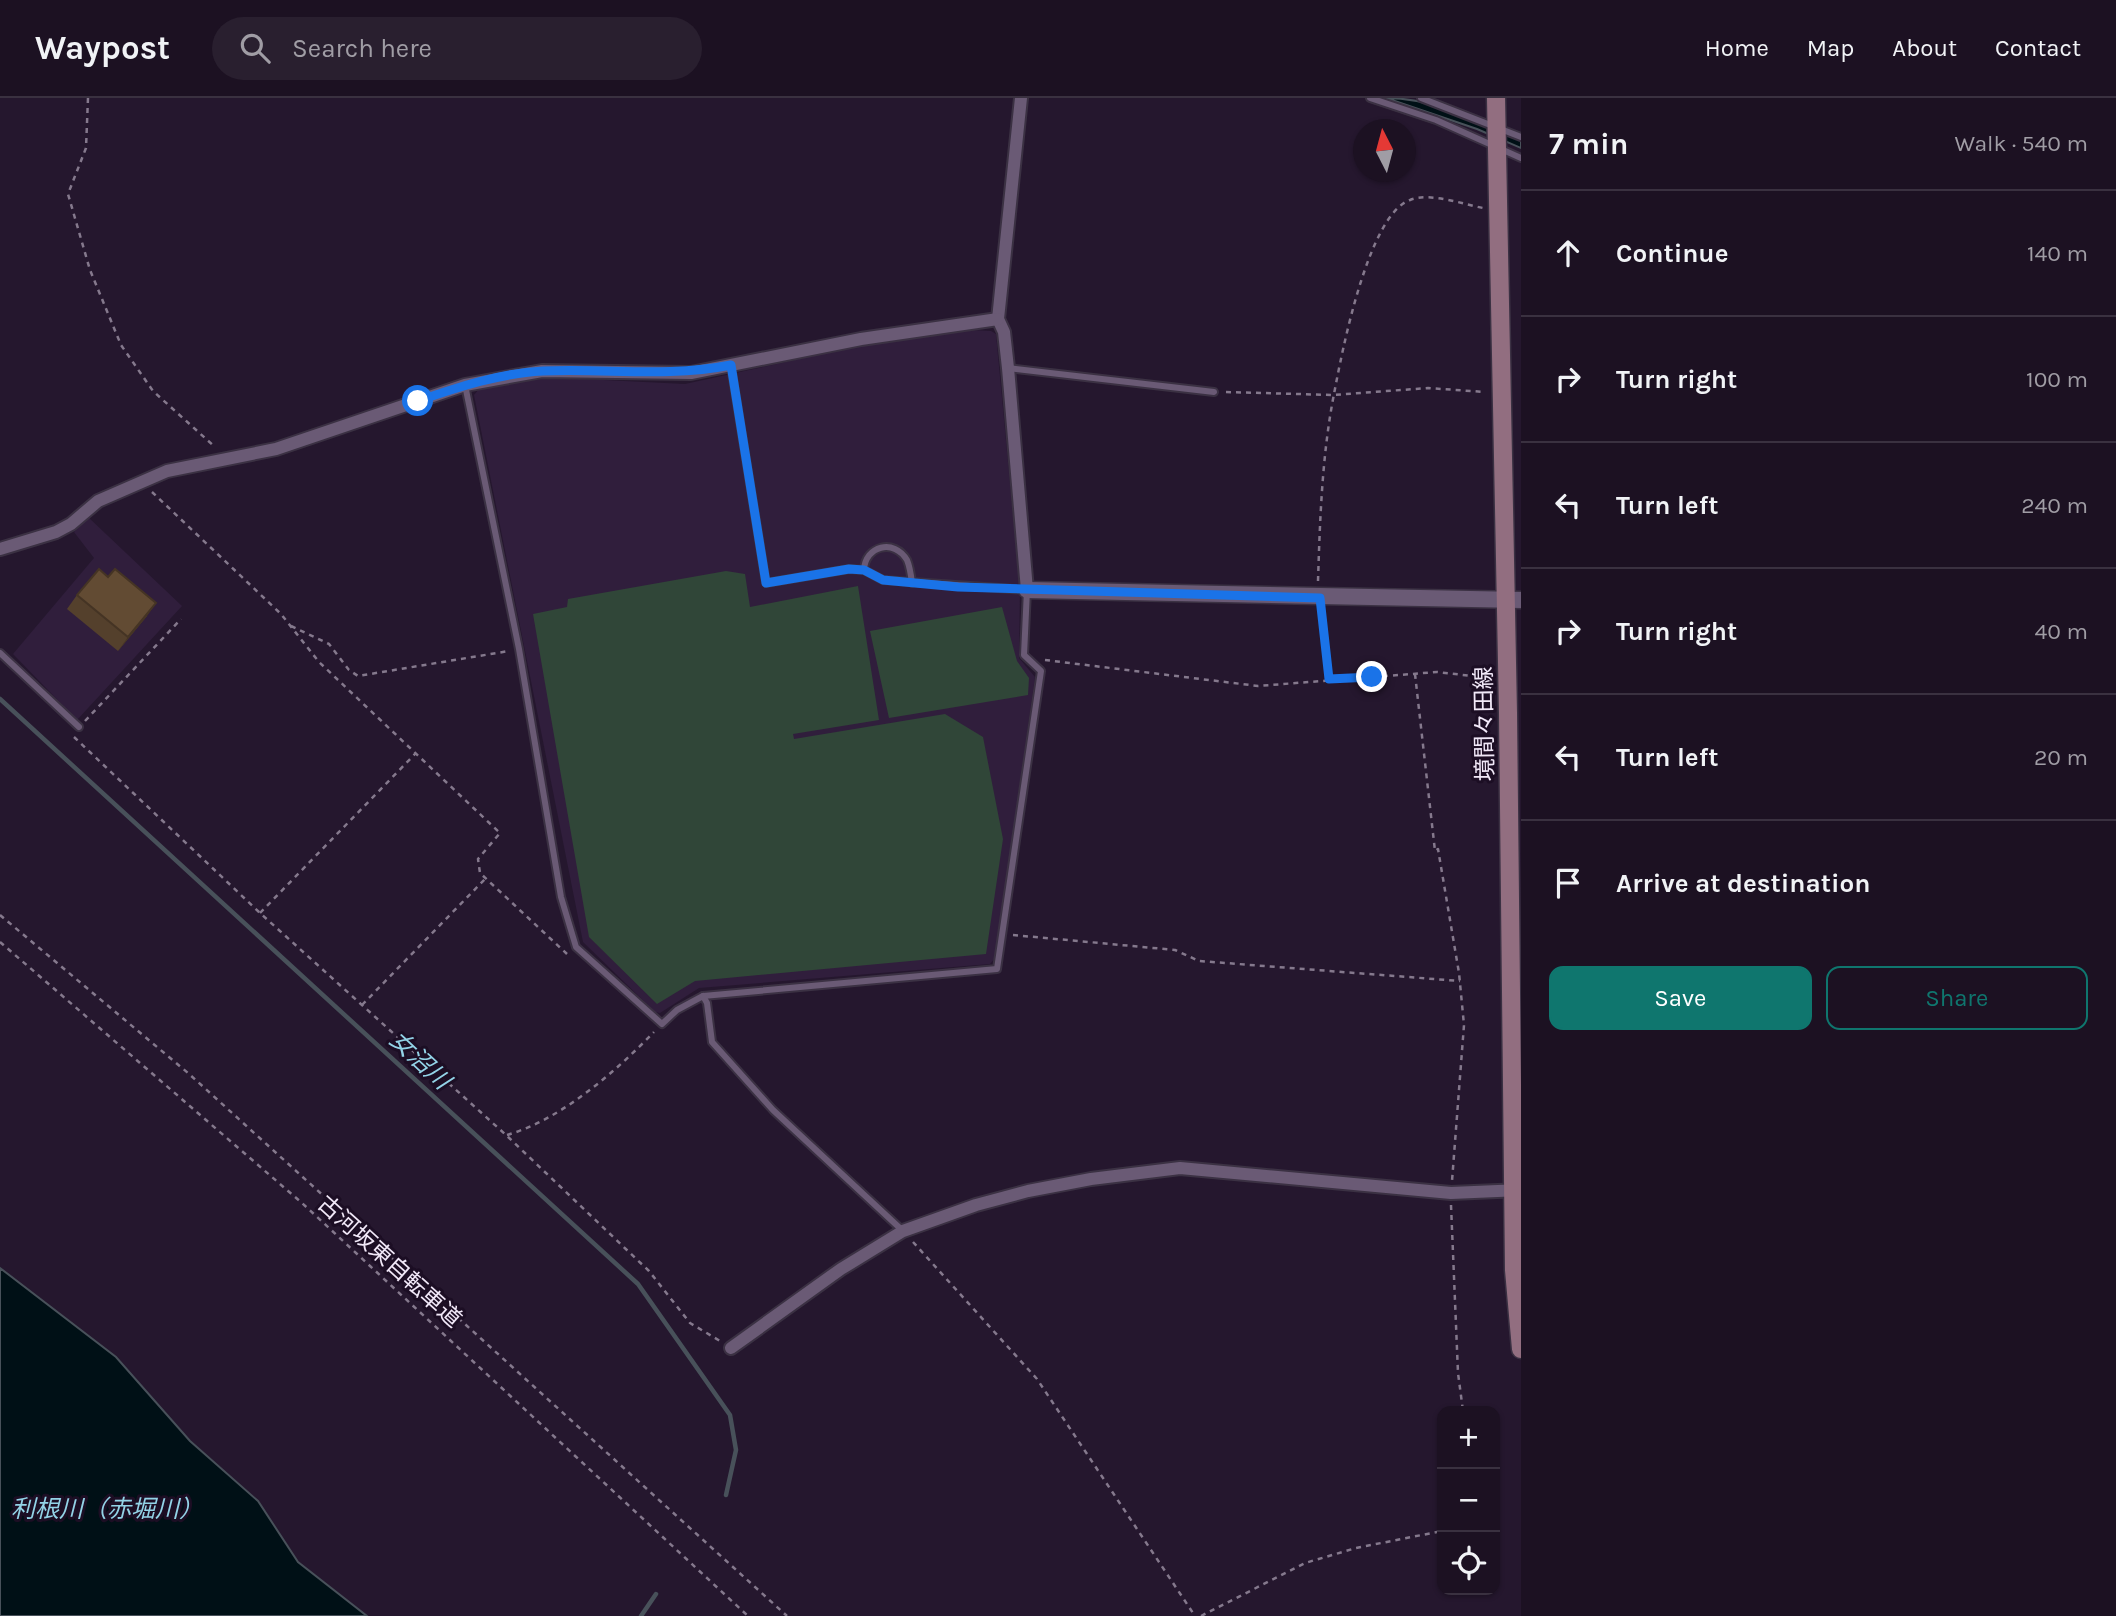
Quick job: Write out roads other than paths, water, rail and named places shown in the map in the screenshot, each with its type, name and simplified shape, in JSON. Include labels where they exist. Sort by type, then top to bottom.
[{"type":"main road","name":"境間々田線","points":[[1496,98],[1502,395],[1513,600],[1508,678],[1517,1190],[1514,1270],[1521,1349]]},
{"type":"street","points":[[1021,98],[998,320],[1004,332],[1027,590],[1513,600]]},
{"type":"street","points":[[0,549],[64,528],[98,501],[142,480],[276,449],[465,385],[542,371],[691,373],[861,339],[998,320]]},
{"type":"street","points":[[731,1348],[841,1269],[903,1231],[976,1205],[1028,1191],[1091,1179],[1180,1168],[1451,1193],[1517,1190]]},
{"type":"lane","points":[[1370,98],[1496,145],[1521,158]]},
{"type":"lane","points":[[1421,98],[1521,137]]},
{"type":"lane","points":[[465,385],[519,649],[561,897],[576,947],[662,1024],[677,1010],[703,996],[997,968],[1041,671],[1024,655],[1027,590],[883,580],[864,570],[849,569],[766,583],[731,365]]},
{"type":"lane","points":[[1007,368],[1214,391]]},
{"type":"lane","points":[[864,570],[864,559],[870,552],[888,546],[897,549],[907,561],[912,583]]},
{"type":"lane","points":[[0,653],[79,727]]},
{"type":"lane","points":[[703,996],[707,1003],[712,1042],[773,1110],[903,1231]]},
{"type":"water","points":[[1386,98],[1421,102],[1455,112],[1521,140],[1521,148],[1477,129]]},
{"type":"water","name":"利根川（赤堀川）","points":[[0,1268],[116,1357],[190,1441],[258,1501],[298,1562],[367,1616],[0,1616]]},
{"type":"waterway","name":"女沼川","points":[[0,699],[638,1284],[730,1415],[736,1450],[726,1495]]},
{"type":"waterway","name":"女沼川","points":[[641,1616],[656,1594]]}]
